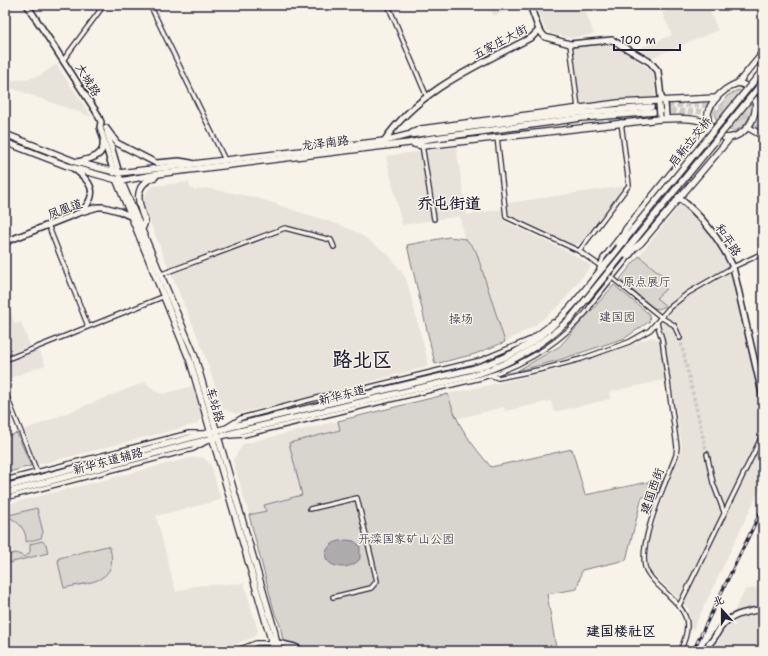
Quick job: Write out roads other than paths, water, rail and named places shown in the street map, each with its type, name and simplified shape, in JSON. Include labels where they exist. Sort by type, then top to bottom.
[{"type":"main road","points":[[738,83],[761,56]]},
{"type":"main road","name":"启新立交桥","points":[[634,228],[763,70]]},
{"type":"main road","name":"启新立交桥","points":[[637,237],[763,82]]},
{"type":"main road","points":[[617,264],[641,243],[678,197],[730,138],[748,129],[762,111],[760,97],[746,84],[738,83],[731,85],[716,98],[709,110],[708,118],[713,131],[726,138],[730,138]]},
{"type":"main road","points":[[408,135],[421,129],[578,108],[716,98]]},
{"type":"main road","name":"龙泽南路","points":[[5,134],[76,162],[117,173],[384,141],[408,135],[578,113],[653,110],[580,118],[428,139],[409,144],[164,173],[119,181],[70,167],[5,142]]},
{"type":"main road","points":[[409,144],[422,145],[663,117],[691,118],[700,120],[710,125]]},
{"type":"main road","points":[[613,257],[626,229],[710,125]]},
{"type":"main road","points":[[748,129],[763,137]]},
{"type":"main road","name":"车站路","points":[[117,173],[132,217],[190,360],[215,435]]},
{"type":"main road","points":[[143,227],[145,221],[138,203],[140,192],[146,182],[164,173]]},
{"type":"main road","name":"车站路","points":[[119,181],[143,227],[194,354],[215,435],[274,642],[278,651]]},
{"type":"main road","name":"新华东道","points":[[5,487],[215,435],[495,362],[526,347],[551,329],[567,313],[602,267],[613,257],[634,228]]},
{"type":"main road","name":"新华东道","points":[[5,493],[215,435],[484,372],[500,366],[532,350],[559,330],[617,264],[637,237]]},
{"type":"main road","name":"车站路","points":[[272,651],[274,642]]},
{"type":"street","name":"大城路","points":[[27,5],[64,59],[101,124],[117,173]]},
{"type":"street","points":[[64,59],[104,5]]},
{"type":"street","points":[[150,5],[225,160]]},
{"type":"street","points":[[388,5],[427,97]]},
{"type":"street","points":[[530,5],[539,30]]},
{"type":"street","name":"五家庄大街","points":[[384,141],[392,130],[442,85],[532,37],[539,30],[545,37],[570,44],[612,40],[630,49],[656,67],[659,74],[663,117]]},
{"type":"street","points":[[570,44],[578,108]]},
{"type":"street","points":[[761,56],[763,46]]},
{"type":"street","points":[[579,251],[629,185],[621,122]]},
{"type":"street","points":[[101,124],[106,128],[116,143],[156,163],[179,161],[196,164]]},
{"type":"street","points":[[76,162],[90,159],[100,154],[104,144],[101,124]]},
{"type":"street","points":[[106,128],[117,173]]},
{"type":"street","points":[[497,137],[506,217],[579,251],[602,267],[603,258],[626,229]]},
{"type":"street","points":[[422,145],[434,219]]},
{"type":"street","points":[[70,167],[85,177],[91,189],[90,201],[82,212]]},
{"type":"street","name":"和平路","points":[[678,197],[696,212],[706,223],[723,247],[733,267],[763,398]]},
{"type":"street","name":"凤凰道","points":[[5,242],[82,212],[104,206],[132,217]]},
{"type":"street","points":[[48,225],[88,326]]},
{"type":"street","points":[[162,274],[285,228],[331,240],[334,247]]},
{"type":"street","points":[[215,435],[244,435],[490,375],[529,358],[568,331],[589,309],[591,304],[611,278],[641,243]]},
{"type":"street","points":[[484,372],[498,378],[543,369],[581,359],[641,336],[662,318],[669,308],[688,293],[733,267],[763,253]]},
{"type":"street","points":[[611,278],[662,318],[674,325],[680,338]]},
{"type":"street","points":[[5,360],[165,296]]},
{"type":"street","name":"建国西街","points":[[657,323],[662,339],[677,447],[676,455],[650,526],[645,548],[645,566],[651,577],[684,613],[687,634],[680,651]]},
{"type":"street","points":[[5,392],[37,472]]},
{"type":"street","name":"新华东道辅路","points":[[5,480],[189,433],[215,435]]},
{"type":"street","points":[[679,606],[763,434]]},
{"type":"street","name":"新华东道辅路","points":[[5,498],[193,449],[215,435]]},
{"type":"street","points":[[707,454],[713,483],[724,512]]},
{"type":"street","points":[[310,509],[357,498],[377,581],[371,588],[333,597]]},
{"type":"street","points":[[709,651],[708,645],[714,640],[725,623],[742,613],[763,609]]},
{"type":"street","points":[[235,651],[256,643],[274,642],[304,651]]},
{"type":"tunnel","points":[[651,107],[690,105],[720,107],[738,112],[763,124]]},
{"type":"tunnel","points":[[662,111],[719,112],[732,115],[763,130]]},
{"type":"tunnel","points":[[680,338],[707,454]]},
{"type":"railway","points":[[693,651],[763,507]]},
{"type":"district","name":"乔屯街道","points":[[449,203]]},
{"type":"district","name":"路北区","points":[[362,359]]},
{"type":"district","name":"建国楼社区","points":[[621,631]]},
{"type":"park label","name":"原点展厅","points":[[647,282]]},
{"type":"park label","name":"建国园","points":[[617,317]]},
{"type":"park label","name":"操场","points":[[461,319]]},
{"type":"park label","name":"开滦国家矿山公园","points":[[406,539]]}]
